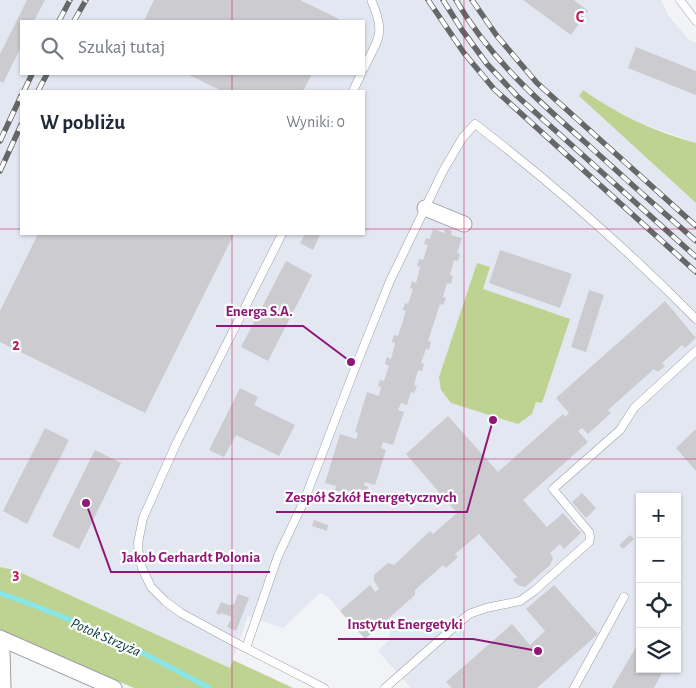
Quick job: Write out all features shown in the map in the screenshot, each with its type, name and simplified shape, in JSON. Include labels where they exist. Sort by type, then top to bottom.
[{"type":"street","points":[[425,208],[464,224]]},
{"type":"street","points":[[3,688],[2,639],[114,688]]},
{"type":"lane","points":[[680,0],[696,21]]},
{"type":"lane","points":[[365,66],[380,36],[380,19],[372,2]]},
{"type":"lane","points":[[353,90],[360,75]]},
{"type":"lane","points":[[246,648],[278,556],[304,501],[375,318],[443,171],[463,137],[475,124],[527,163],[648,271],[696,319]]},
{"type":"lane","points":[[281,235],[176,442],[143,518],[138,543],[139,556],[142,568],[151,587],[181,613],[324,688]]},
{"type":"lane","points":[[385,688],[469,614],[486,608],[520,601],[589,542],[589,532],[553,489],[620,430],[634,408],[696,351]]},
{"type":"lane","points":[[574,688],[624,598]]},
{"type":"shaded area","points":[[0,0],[661,0],[668,15],[688,39],[696,43],[696,143],[638,122],[600,102],[583,90],[579,96],[696,203],[696,688],[411,688],[378,651],[389,640],[390,630],[383,623],[365,639],[328,597],[320,593],[283,628],[248,616],[230,668],[15,570],[0,567]]},
{"type":"green space","points":[[583,90],[609,107],[637,121],[696,143],[696,203],[579,96]]},
{"type":"green space","points":[[477,263],[490,267],[483,289],[570,319],[542,403],[536,402],[532,414],[518,424],[451,403],[441,390],[439,377]]},
{"type":"green space","points":[[0,567],[15,570],[230,668],[233,660],[293,688],[134,688],[0,630]]},
{"type":"building","points":[[27,0],[45,0],[35,20],[20,20],[20,49],[3,83],[0,81],[0,54]]},
{"type":"building","points":[[154,0],[300,0],[339,19],[338,20],[144,20]]},
{"type":"building","points":[[523,0],[574,0],[588,11],[571,35]]},
{"type":"building","points":[[636,47],[696,71],[696,95],[628,68]]},
{"type":"building","points":[[189,75],[311,75],[304,90],[220,90]]},
{"type":"building","points":[[433,229],[444,233],[445,229],[452,231],[451,235],[462,238],[457,253],[460,254],[458,261],[454,260],[450,275],[453,276],[451,284],[447,283],[443,297],[446,298],[443,305],[440,304],[428,341],[431,342],[429,350],[426,349],[421,363],[424,364],[422,371],[418,370],[414,385],[417,386],[414,393],[411,392],[407,405],[401,403],[398,410],[404,412],[393,445],[383,442],[381,448],[386,450],[375,485],[365,482],[364,485],[368,487],[365,496],[343,489],[342,492],[335,490],[336,486],[325,483],[340,434],[356,439],[358,433],[355,432],[367,392],[379,396],[381,387],[378,386],[380,380],[384,381],[389,366],[385,364],[387,357],[391,359],[395,343],[392,342],[394,335],[398,336],[406,311],[403,310],[405,303],[408,304],[413,289],[410,288],[412,281],[416,283],[420,267],[417,266],[419,259],[423,260],[428,245],[424,244],[426,238],[430,239]]},
{"type":"building","points":[[38,235],[234,235],[145,413],[0,342],[0,311]]},
{"type":"building","points":[[304,235],[320,235],[313,250],[300,243]]},
{"type":"building","points":[[500,250],[572,274],[560,308],[489,283]]},
{"type":"building","points":[[286,261],[312,275],[268,361],[241,347]]},
{"type":"building","points":[[589,290],[604,295],[586,352],[571,347]]},
{"type":"building","points":[[665,301],[696,338],[685,348],[682,345],[662,363],[665,366],[658,372],[654,369],[608,410],[611,413],[588,434],[582,428],[578,431],[588,442],[523,500],[547,527],[563,513],[581,533],[564,549],[560,544],[550,553],[553,558],[550,565],[525,587],[518,585],[513,580],[517,577],[479,534],[455,554],[458,557],[446,568],[443,565],[415,590],[415,595],[365,639],[340,611],[370,585],[375,592],[379,589],[374,580],[374,575],[388,563],[394,565],[430,531],[433,534],[457,513],[406,454],[448,416],[498,472],[563,414],[565,417],[569,413],[556,398]]},
{"type":"building","points":[[240,388],[258,397],[254,405],[295,425],[279,456],[236,435],[224,457],[209,450]]},
{"type":"building","points":[[45,428],[69,440],[27,524],[3,511]]},
{"type":"building","points":[[696,429],[696,471],[676,448]]},
{"type":"building","points":[[95,450],[121,463],[79,549],[52,536]]},
{"type":"building","points":[[582,493],[596,508],[586,518],[572,502]]},
{"type":"building","points":[[314,520],[328,525],[327,531],[312,526]]},
{"type":"building","points":[[630,535],[634,539],[623,549],[619,545]]},
{"type":"building","points":[[554,585],[598,634],[537,688],[452,688],[446,682],[512,624],[530,645],[545,631],[526,609]]},
{"type":"building","points":[[238,594],[249,598],[236,631],[227,627],[232,617],[216,613],[221,602],[229,605],[234,604]]},
{"type":"building","points":[[636,647],[636,673],[662,673],[654,688],[612,688]]},
{"type":"waterway","name":"Potok Strzyża","points":[[0,593],[54,613],[106,636],[209,688]]},
{"type":"railway","points":[[60,20],[70,0]]},
{"type":"railway","points":[[75,20],[86,0]]},
{"type":"railway","points":[[428,0],[464,53],[494,89],[696,272]]},
{"type":"railway","points":[[443,0],[487,64],[517,96],[696,257]]},
{"type":"railway","points":[[456,0],[483,40],[515,77],[550,111],[696,241]]},
{"type":"railway","points":[[472,0],[497,36],[537,83],[696,226]]},
{"type":"railway","points":[[24,90],[32,75]]},
{"type":"railway","points":[[39,90],[46,75]]},
{"type":"railway","points":[[0,141],[20,98]]},
{"type":"railway","points":[[0,171],[20,127]]},
{"type":"place","name":"Energa S.A.","points":[[351,362]]},
{"type":"place","name":"Zespół Szkół Energetycznych","points":[[493,420]]},
{"type":"place","name":"Jakob Gerhardt Polonia","points":[[86,503]]},
{"type":"place","name":"Instytut Energetyki","points":[[538,651]]}]
